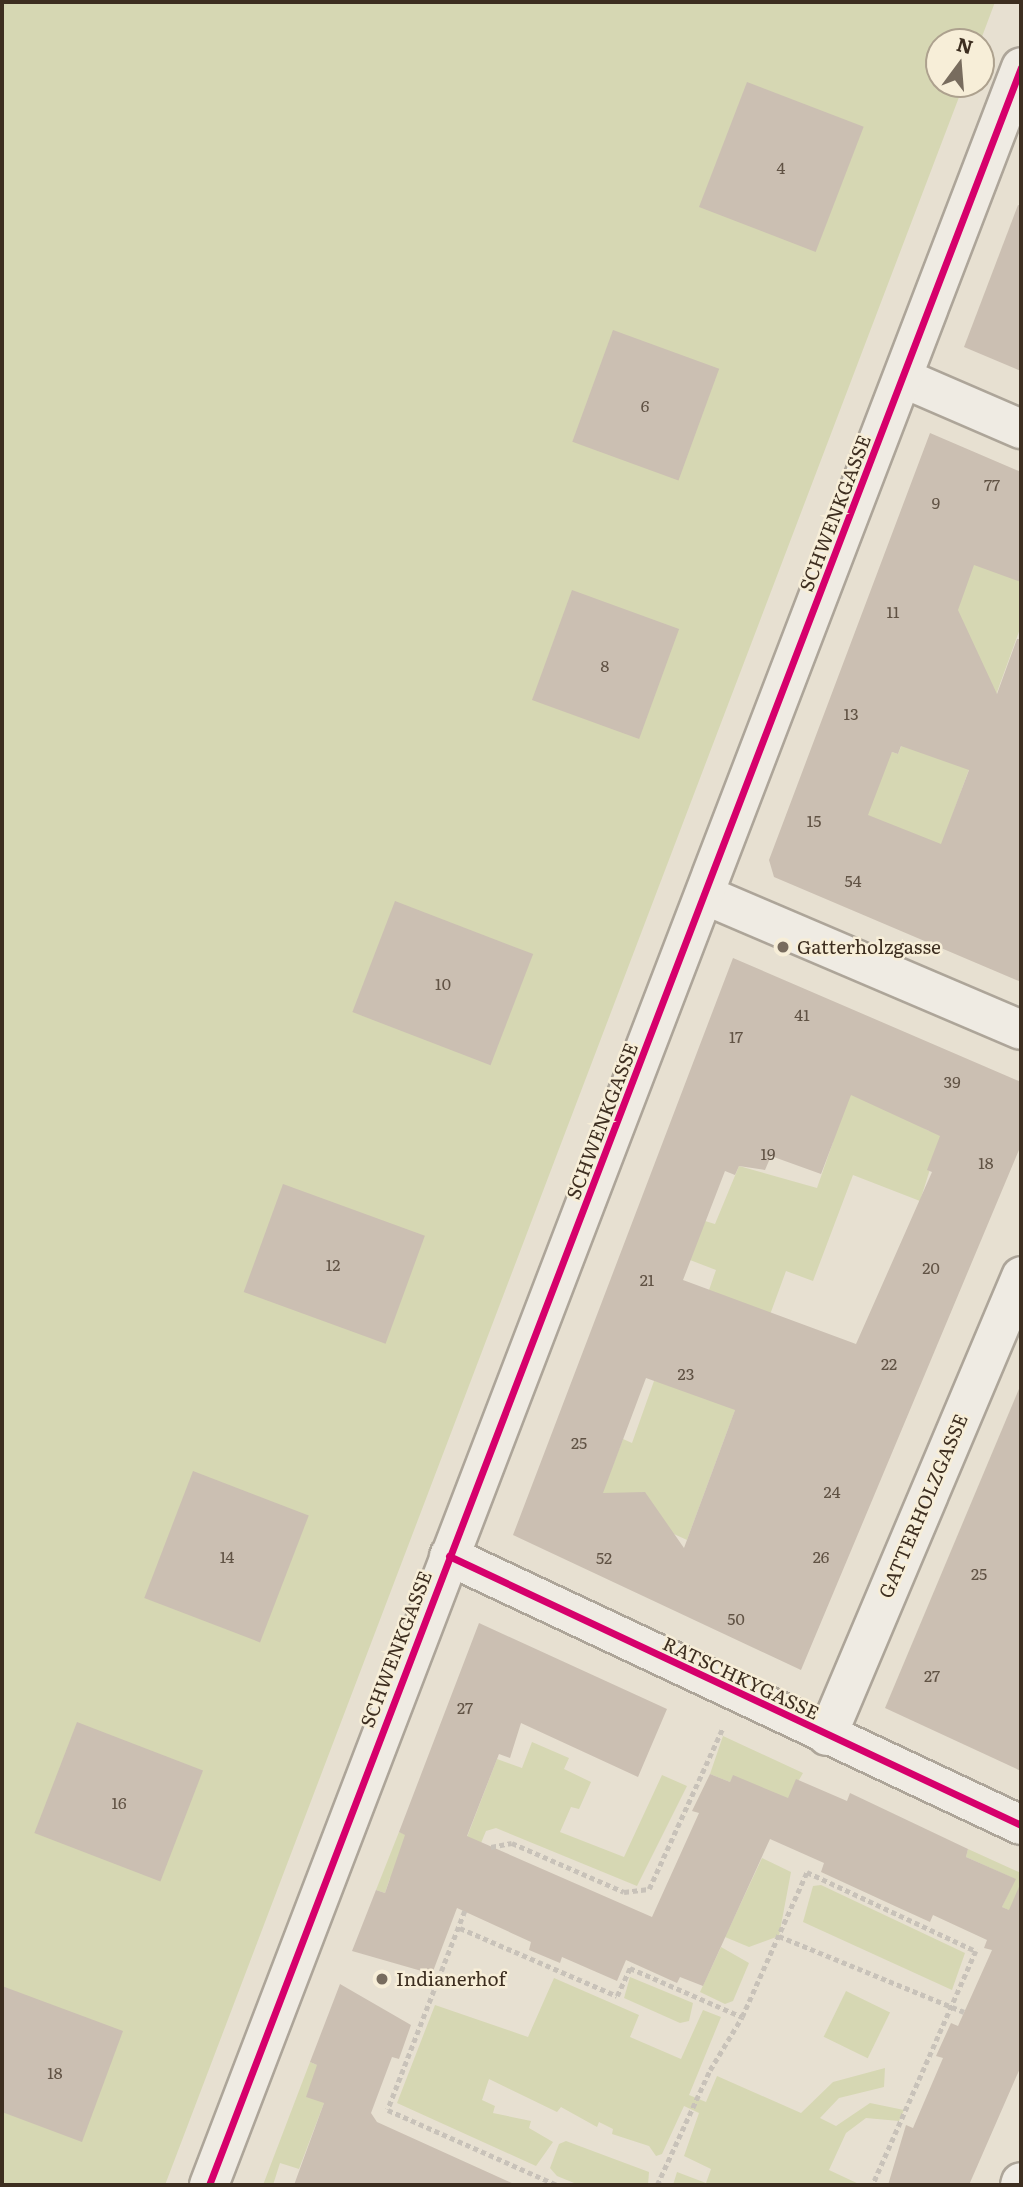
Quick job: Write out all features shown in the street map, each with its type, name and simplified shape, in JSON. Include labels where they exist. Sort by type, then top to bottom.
[{"type":"street","name":"SCHWENKGASSE","points":[[209,2185],[449,1556],[707,895],[1021,67]]},
{"type":"street","points":[[903,378],[1021,429]]},
{"type":"street","points":[[707,895],[1021,1030]]},
{"type":"street","name":"GATTERHOLZGASSE","points":[[827,1736],[1021,1276]]},
{"type":"street","name":"RATSCHKYGASSE","points":[[449,1556],[738,1695],[1021,1825]]},
{"type":"path","points":[[491,1847],[512,1843],[624,1892],[649,1889],[738,1695]]},
{"type":"path","points":[[657,2185],[710,2070],[742,2017],[807,1872],[976,1951],[873,2185]]},
{"type":"path","points":[[465,1911],[387,2109],[557,2185]]},
{"type":"path","points":[[460,1928],[617,1996],[629,1968],[742,2017]]},
{"type":"path","points":[[779,1936],[951,2009],[964,2012]]},
{"type":"green space","points":[[2,2],[995,2],[985,28],[925,28],[925,98],[959,98],[165,2185],[2,2185]]},
{"type":"green space","points":[[972,529],[1021,561],[1021,626],[951,819],[1021,849],[1021,895],[937,858],[861,835],[874,787],[892,752],[898,754],[953,623]]},
{"type":"green space","points":[[833,1079],[929,1131],[944,1125],[920,1201],[853,1175],[813,1281],[786,1271],[764,1331],[709,1290],[716,1270],[690,1260],[705,1221],[715,1224],[739,1166],[817,1188],[833,1142]]},
{"type":"green space","points":[[654,1381],[741,1394],[687,1540],[643,1520],[647,1495],[642,1492],[626,1499],[622,1510],[602,1493],[623,1439],[632,1443]]},
{"type":"green space","points":[[723,1736],[803,1773],[784,1806],[733,1776],[730,1782],[710,1774]]},
{"type":"green space","points":[[532,1742],[569,1758],[564,1769],[591,1782],[579,1809],[571,1807],[560,1832],[624,1857],[662,1775],[687,1786],[637,1886],[496,1828],[486,1831],[481,1843],[467,1837],[497,1759],[522,1768]]},
{"type":"green space","points":[[399,1832],[423,1841],[408,1883],[390,1878],[385,1893],[376,1890]]},
{"type":"green space","points":[[968,1849],[1021,1873],[1021,1916],[1002,1907],[1015,1879],[966,1857]]},
{"type":"green space","points":[[762,1858],[791,1872],[779,1936],[749,1947],[725,1937]]},
{"type":"green space","points":[[821,1885],[965,1953],[952,1990],[803,1922],[813,1886]]},
{"type":"green space","points":[[721,1947],[749,1963],[733,2001],[725,2004],[700,1992]]},
{"type":"green space","points":[[630,1977],[693,2003],[689,2021],[680,2023],[624,1998]]},
{"type":"green space","points":[[554,1978],[639,2015],[630,2037],[681,2059],[703,2010],[721,2017],[689,2095],[706,2102],[717,2076],[801,2113],[833,2082],[885,2068],[884,2087],[839,2098],[820,2118],[836,2126],[870,2103],[904,2110],[899,2121],[866,2118],[846,2133],[829,2170],[861,2185],[673,2185],[677,2172],[706,2183],[711,2169],[684,2156],[699,2113],[684,2106],[662,2154],[656,2156],[649,2146],[612,2134],[613,2129],[599,2122],[597,2127],[561,2107],[557,2112],[489,2079],[482,2100],[495,2106],[493,2113],[531,2121],[529,2128],[553,2142],[536,2166],[397,2103],[435,2005],[528,2037]]},
{"type":"green space","points":[[846,1991],[890,2012],[868,2058],[824,2037]]},
{"type":"green space","points":[[310,2062],[317,2065],[324,2103],[299,2169],[280,2163],[273,2185],[263,2185]]},
{"type":"green space","points":[[566,2141],[649,2172],[648,2185],[579,2185],[557,2176],[550,2168],[559,2144]]},
{"type":"building","points":[[747,82],[864,127],[816,252],[699,207]]},
{"type":"building","points":[[1018,205],[1021,206],[1021,371],[964,347]]},
{"type":"building","points":[[613,330],[719,369],[678,480],[572,442]]},
{"type":"building","points":[[930,433],[1021,472],[1021,582],[974,565],[958,610],[997,694],[1017,639],[1021,639],[1021,982],[774,877],[769,860]],"holes":[[[901,746],[969,770],[941,844],[868,815],[892,752],[898,754]]]},
{"type":"building","points":[[572,590],[679,629],[639,739],[532,700]]},
{"type":"building","points":[[395,901],[533,954],[491,1065],[352,1012]]},
{"type":"building","points":[[733,958],[1021,1082],[1021,1145],[801,1670],[513,1535]],"holes":[[[851,1095],[940,1136],[927,1170],[932,1172],[856,1344],[683,1280],[725,1171],[735,1175],[739,1166],[765,1170],[771,1156],[821,1174]],[[646,1378],[735,1410],[684,1548],[645,1492],[603,1493]]]},
{"type":"building","points":[[283,1184],[425,1236],[386,1344],[244,1292]]},
{"type":"building","points":[[1021,1384],[1021,1771],[885,1708]]},
{"type":"building","points":[[193,1471],[309,1515],[260,1642],[144,1598]]},
{"type":"building","name":"Indianerhof","points":[[479,1623],[667,1709],[638,1777],[521,1723],[510,1758],[499,1754],[467,1836],[652,1917],[699,1813],[692,1811],[710,1774],[730,1782],[733,1775],[788,1798],[796,1779],[847,1801],[850,1793],[968,1849],[966,1857],[1016,1879],[1002,1907],[1009,1910],[1021,1882],[1021,2066],[969,2185],[888,2185],[906,2125],[913,2128],[943,2058],[936,2056],[951,2023],[958,2026],[992,1950],[984,1948],[987,1940],[933,1915],[930,1922],[821,1872],[824,1863],[770,1839],[703,1986],[680,1977],[677,1983],[626,1960],[617,1981],[562,1957],[560,1963],[529,1950],[531,1942],[457,1908],[432,1974],[352,1951],[376,1890],[385,1893],[405,1835],[399,1832]]},
{"type":"building","points":[[77,1722],[203,1770],[160,1881],[34,1833]]},
{"type":"building","points":[[340,1984],[411,2025],[399,2059],[392,2057],[371,2113],[377,2122],[516,2185],[294,2185],[324,2103],[306,2097],[317,2065],[310,2062]]},
{"type":"building","points":[[2,1986],[123,2031],[82,2142],[2,2112]]},
{"type":"cycle path","points":[[209,2185],[1021,67]]},
{"type":"cycle path","points":[[449,1556],[1021,1825]]},
{"type":"place","name":"Gatterholzgasse","points":[[783,947]]},
{"type":"place","name":"Indianerhof","points":[[382,1979]]}]
